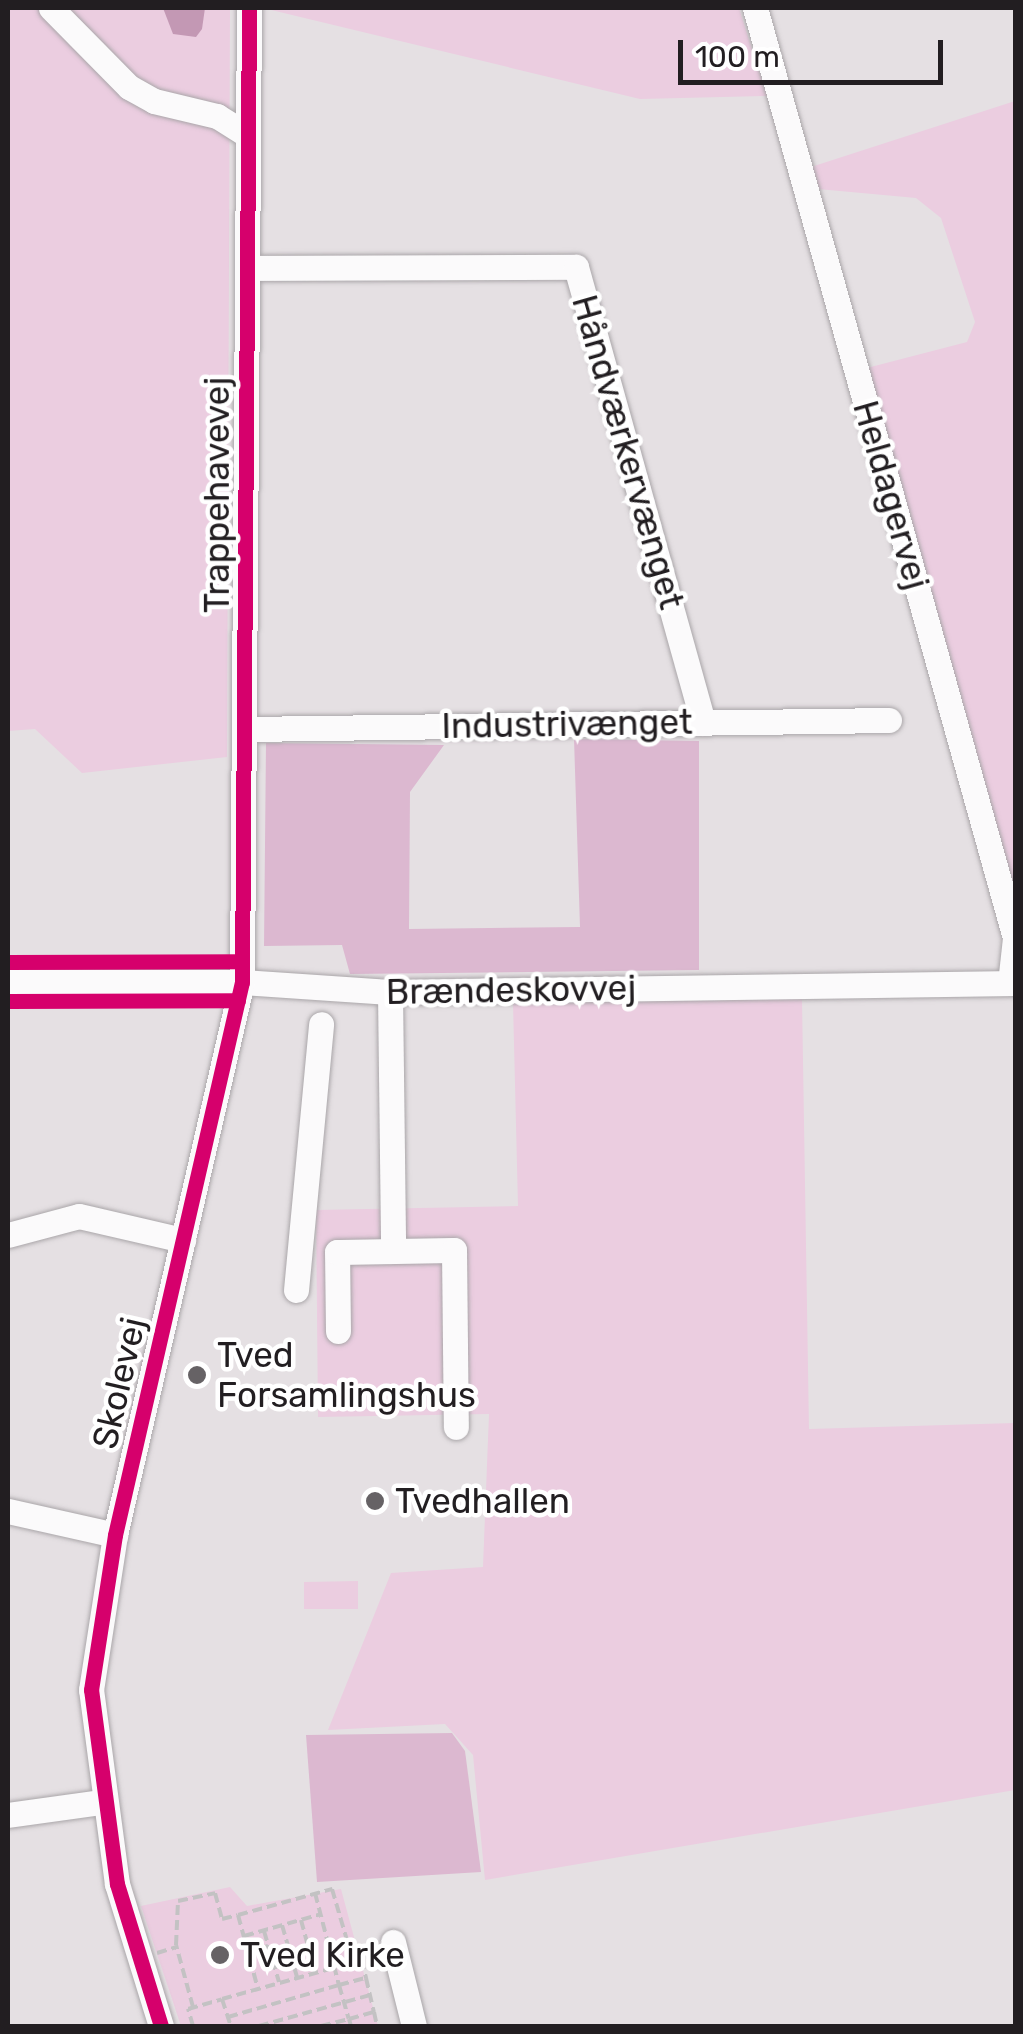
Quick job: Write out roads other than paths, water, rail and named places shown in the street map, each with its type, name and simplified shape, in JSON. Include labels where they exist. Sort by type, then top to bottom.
[{"type":"street","points":[[52,8],[130,86],[154,101],[217,116],[248,135]]},
{"type":"street","name":"Trappehavevej","points":[[242,982],[249,8]]},
{"type":"street","name":"Heldagervej","points":[[756,8],[1015,938],[1012,983]]},
{"type":"street","name":"Håndværkervænget","points":[[248,268],[576,266],[703,722]]},
{"type":"street","name":"Industrivænget","points":[[246,728],[889,720]]},
{"type":"street","name":"Brændeskovvej","points":[[8,982],[242,982],[390,992],[1012,983]]},
{"type":"street","name":"Skolevej","points":[[160,2026],[118,1884],[102,1802],[92,1690],[115,1536],[242,982]]},
{"type":"street","points":[[390,992],[393,1251]]},
{"type":"street","points":[[296,1290],[320,1024]]},
{"type":"street","points":[[8,1235],[79,1216],[183,1240]]},
{"type":"street","points":[[338,1330],[337,1252],[454,1250],[456,1426]]},
{"type":"street","points":[[8,1511],[115,1536]]},
{"type":"street","points":[[8,1816],[102,1802]]},
{"type":"street","points":[[394,1946],[414,2026]]},
{"type":"place","name":"Tved Forsamlingshus","points":[[197,1375]]},
{"type":"place","name":"Tvedhallen","points":[[375,1501]]},
{"type":"place","name":"Tved Kirke","points":[[220,1955]]}]
